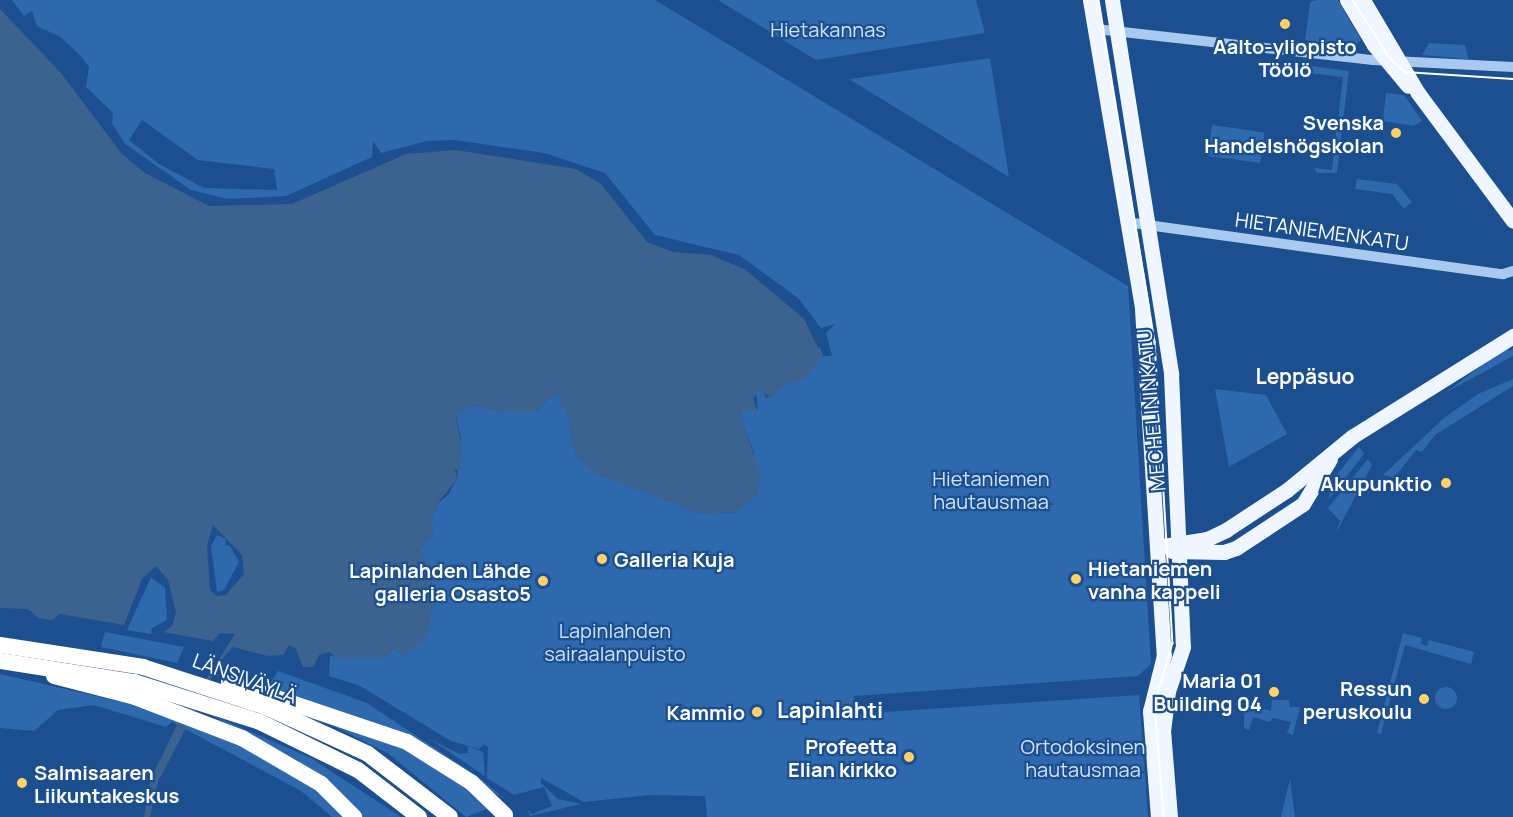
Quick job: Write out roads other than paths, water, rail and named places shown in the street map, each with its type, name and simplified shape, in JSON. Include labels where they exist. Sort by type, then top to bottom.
[{"type":"highway","name":"LÄNSIVÄYLÄ","points":[[0,645],[95,657],[184,678],[306,723],[368,754],[446,812]]},
{"type":"highway","points":[[95,657],[214,678],[365,725],[439,760],[491,797],[503,816]]},
{"type":"highway","name":"LÄNSIVÄYLÄ","points":[[0,661],[134,682],[260,722],[358,770],[419,817]]},
{"type":"highway","points":[[20,663],[181,712],[242,738],[308,774],[354,817]]},
{"type":"main road","name":"MECHELININKATU","points":[[1090,0],[1142,309],[1164,655],[1150,719],[1158,817]]},
{"type":"main road","name":"MECHELININKATU","points":[[1112,0],[1119,30],[1170,362],[1183,652],[1168,691],[1163,730],[1170,817]]},
{"type":"main road","points":[[1347,0],[1390,54],[1513,221]]},
{"type":"main road","points":[[1363,0],[1390,54],[1402,62],[1418,93]]},
{"type":"main road","points":[[1157,547],[1236,548],[1303,504],[1332,456],[1353,436],[1513,336]]},
{"type":"street","points":[[1096,29],[1390,54],[1418,61]]},
{"type":"street","points":[[1402,62],[1418,61],[1513,68]]},
{"type":"street","name":"HIETANIEMENKATU","points":[[1126,222],[1503,274],[1513,271]]},
{"type":"tram line","points":[[1099,0],[1155,342],[1173,643],[1155,704],[1164,817]]},
{"type":"tram line","points":[[1353,0],[1390,58],[1405,72],[1513,79]]},
{"type":"place","name":"Aalto-yliopisto Töölö","points":[[1285,24]]},
{"type":"place","name":"Svenska Handelshögskolan","points":[[1396,133]]},
{"type":"place","name":"Akupunktio","points":[[1446,483]]},
{"type":"place","name":"Galleria Kuja","points":[[602,559]]},
{"type":"place","name":"Hietaniemen vanha kappeli","points":[[1076,579]]},
{"type":"place","name":"Lapinlahden Lähde galleria Osasto5","points":[[543,581]]},
{"type":"place","name":"Maria 01 Building 04","points":[[1274,692]]},
{"type":"place","name":"Ressun peruskoulu","points":[[1424,699]]},
{"type":"place","name":"Kammio","points":[[757,712]]},
{"type":"place","name":"Profeetta Elian kirkko","points":[[909,757]]},
{"type":"place","name":"Salmisaaren Liikuntakeskus","points":[[22,783]]},
{"type":"district","name":"Leppäsuo","points":[[1305,376]]},
{"type":"district","name":"Lapinlahti","points":[[830,711]]},
{"type":"park label","name":"Hietakannas","points":[[828,29]]},
{"type":"park label","name":"Hietaniemen hautausmaa","points":[[991,490]]},
{"type":"park label","name":"Lapinlahden sairaalanpuisto","points":[[615,642]]},
{"type":"park label","name":"Ortodoksinen hautausmaa","points":[[1083,758]]}]
